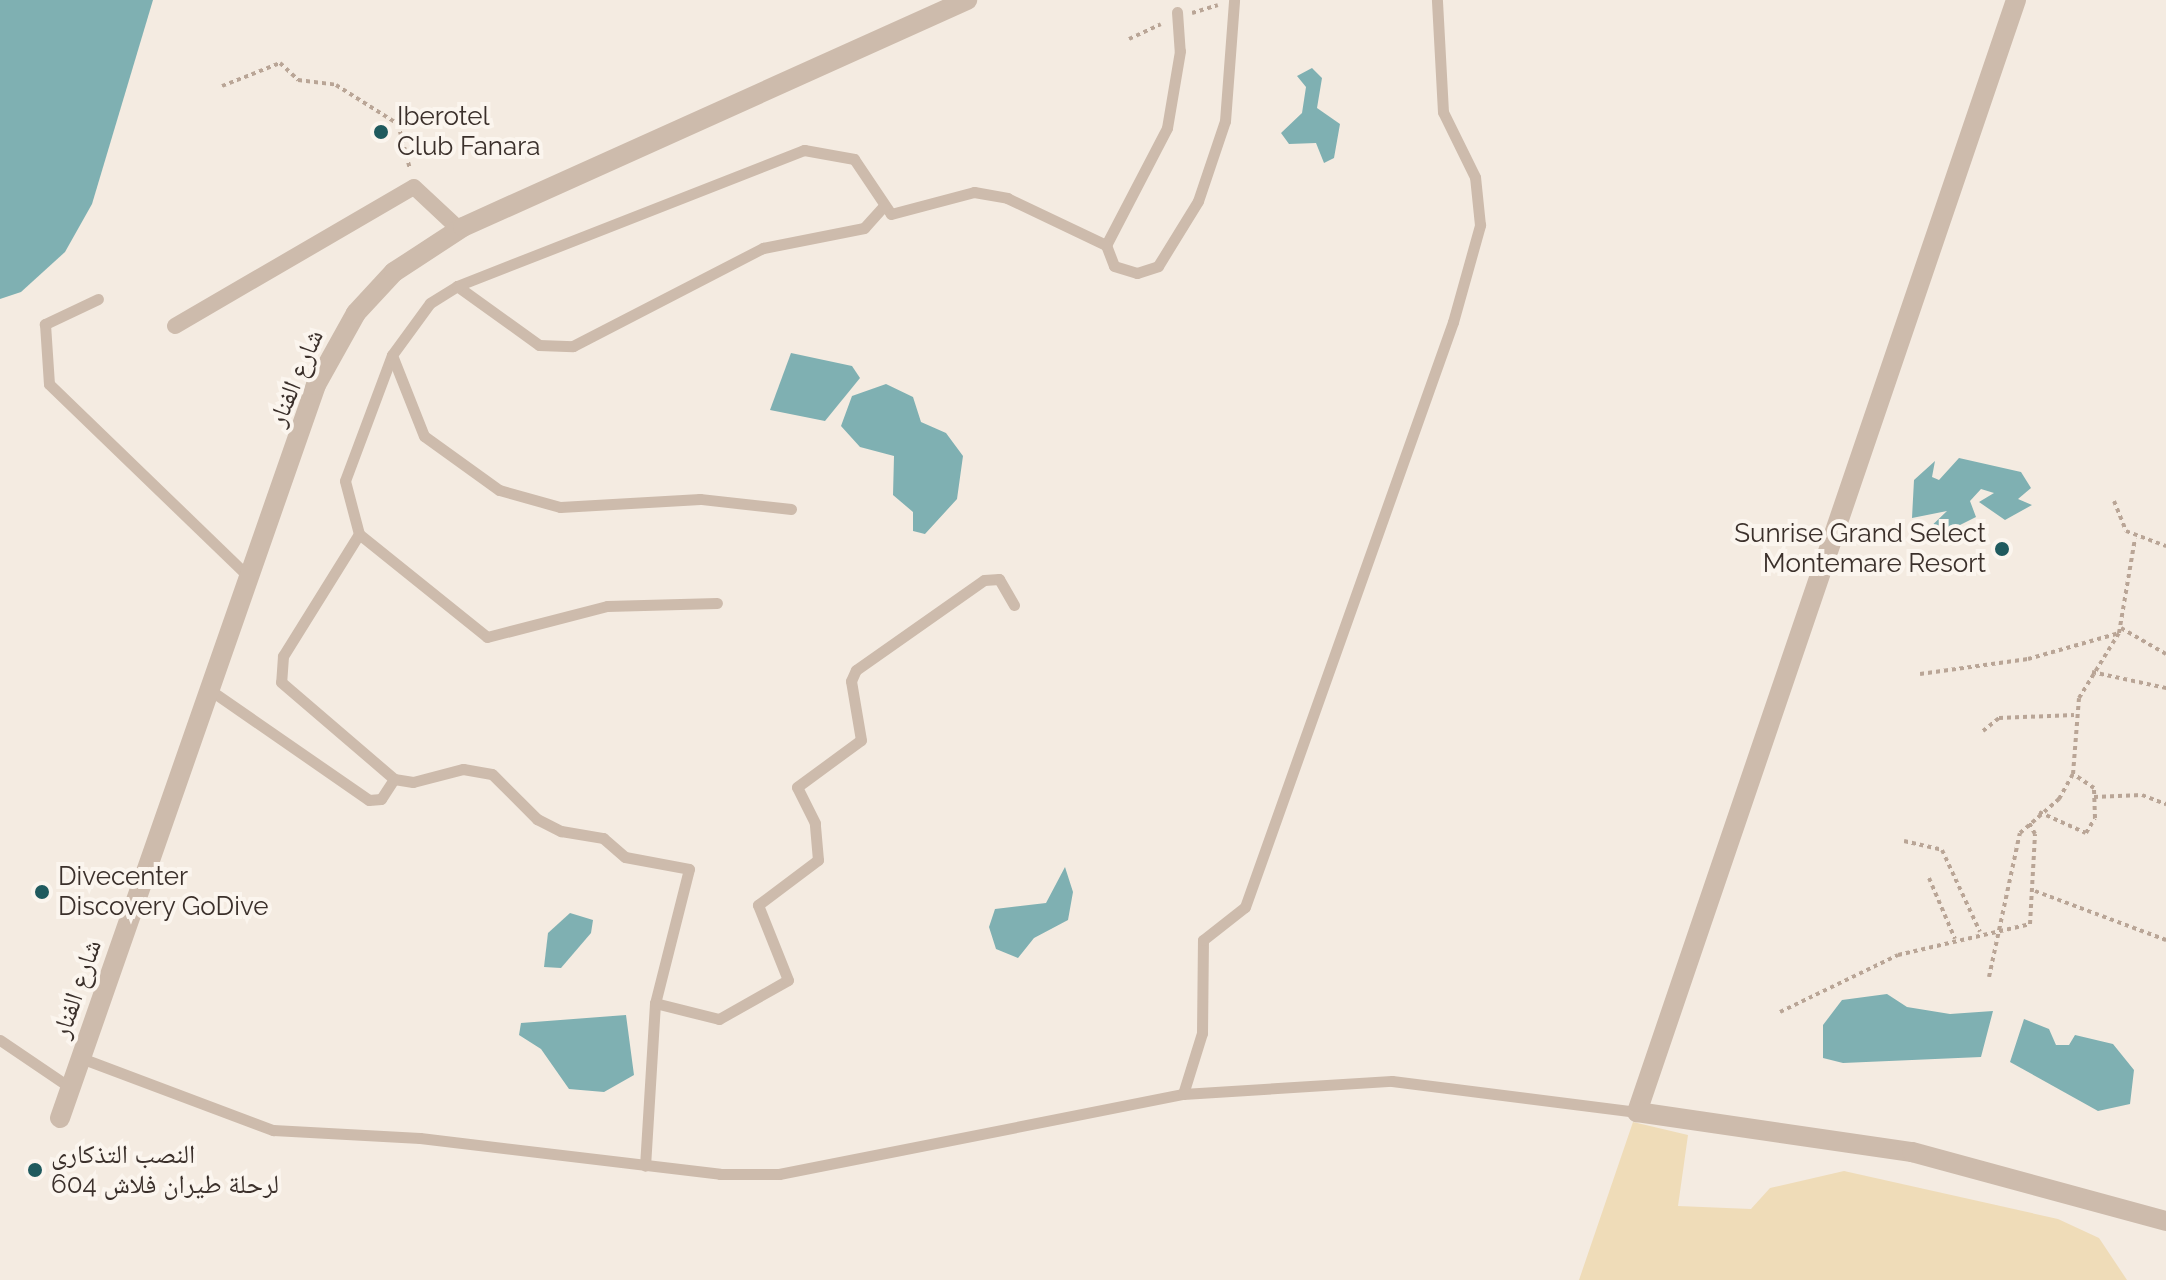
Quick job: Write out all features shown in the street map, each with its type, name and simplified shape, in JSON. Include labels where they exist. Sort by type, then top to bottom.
[{"type":"street","name":"شارع الفنار","points":[[60,1118],[316,385],[340,336],[394,272],[459,229],[967,0]]},
{"type":"street","points":[[2016,0],[1637,1112],[1925,1155],[2166,1221]]},
{"type":"street","points":[[175,326],[414,187],[459,229]]},
{"type":"lane","points":[[882,208],[913,213],[974,192],[1007,198],[1106,245],[1114,266],[1146,272],[1158,266],[1198,201],[1225,121],[1234,0]]},
{"type":"lane","points":[[1183,1094],[1202,1033],[1203,940],[1232,924],[1245,907],[1453,322],[1480,225],[1475,177],[1443,112],[1437,0]]},
{"type":"lane","points":[[1106,245],[1167,128],[1180,51],[1177,12]]},
{"type":"lane","points":[[717,603],[607,606],[487,637],[359,534],[345,481],[392,355],[430,303],[457,286],[804,150],[854,159],[882,208]]},
{"type":"lane","points":[[457,286],[532,341],[573,346],[763,248],[864,228],[882,208]]},
{"type":"lane","points":[[98,299],[45,324],[49,384],[249,577]]},
{"type":"lane","points":[[392,355],[424,436],[499,490],[560,507],[700,499],[791,509]]},
{"type":"lane","points":[[359,534],[283,656],[281,682],[394,779],[413,782],[463,769],[492,774],[537,819],[561,831],[603,838],[625,857],[689,869],[655,1003],[645,1166]]},
{"type":"lane","points":[[655,1003],[719,1019],[788,980],[758,905],[818,860],[815,823],[797,787],[863,736],[851,681],[856,670],[984,580],[999,579],[1014,605]]},
{"type":"lane","points":[[210,690],[369,800],[381,799],[394,779]]},
{"type":"lane","points":[[0,1040],[71,1088]]},
{"type":"lane","points":[[81,1058],[273,1130],[420,1138],[645,1166],[779,1174],[1183,1094],[1392,1081],[1637,1112]]},
{"type":"path","points":[[222,86],[280,63],[298,80],[336,85],[398,124],[414,187]]},
{"type":"path","points":[[1989,977],[1995,928],[2028,821],[2059,799],[2073,774],[2074,715],[2092,672],[2120,630],[2135,538],[2114,501]]},
{"type":"path","points":[[2135,538],[2166,546]]},
{"type":"path","points":[[1920,674],[2028,659],[2120,630],[2166,654]]},
{"type":"path","points":[[2092,672],[2166,688]]},
{"type":"path","points":[[1983,731],[1999,718],[2074,715]]},
{"type":"path","points":[[2039,812],[2083,835],[2094,821],[2094,797],[2091,782],[2073,774]]},
{"type":"path","points":[[2094,797],[2142,795],[2166,804]]},
{"type":"path","points":[[1780,1012],[1898,955],[1995,928],[2033,922],[2035,834],[2028,821]]},
{"type":"path","points":[[1904,841],[1942,850],[1980,932]]},
{"type":"path","points":[[1929,878],[1955,939]]},
{"type":"path","points":[[2035,891],[2166,940]]},
{"type":"sand","points":[[1633,1122],[1688,1135],[1678,1206],[1751,1209],[1770,1188],[1844,1171],[2058,1219],[2099,1238],[2127,1280],[1579,1280]]},
{"type":"water","points":[[0,0],[153,0],[92,204],[65,252],[21,292],[0,299]]},
{"type":"water","points":[[1312,68],[1322,78],[1317,108],[1340,124],[1334,158],[1324,163],[1316,143],[1289,144],[1281,133],[1302,113],[1306,87],[1297,76]]},
{"type":"water","points":[[791,353],[852,366],[860,378],[825,421],[770,410]]},
{"type":"water","points":[[886,384],[913,397],[921,422],[946,433],[963,456],[957,499],[925,534],[913,531],[913,512],[893,495],[894,456],[860,447],[841,426],[852,396]]},
{"type":"water","points":[[1959,458],[2021,472],[2031,488],[2018,499],[2032,505],[2005,520],[1979,502],[1994,493],[1981,489],[1970,501],[1976,517],[1940,535],[1924,533],[1947,511],[1912,518],[1914,480],[1935,461],[1932,477],[1939,480]]},
{"type":"water","points":[[1065,867],[1073,892],[1068,920],[1034,938],[1018,958],[996,949],[989,927],[995,909],[1046,903]]},
{"type":"water","points":[[570,913],[593,920],[591,933],[561,968],[544,967],[548,933]]},
{"type":"water","points":[[1887,994],[1907,1007],[1950,1014],[1993,1011],[1981,1057],[1843,1063],[1823,1058],[1823,1025],[1842,1000]]},
{"type":"water","points":[[626,1015],[634,1075],[604,1092],[569,1089],[541,1049],[519,1035],[521,1023]]},
{"type":"water","points":[[2024,1019],[2049,1029],[2056,1045],[2069,1045],[2075,1035],[2113,1044],[2134,1070],[2130,1104],[2098,1111],[2010,1062]]},
{"type":"place","name":"Iberotel Club Fanara","points":[[381,132]]},
{"type":"place","name":"Sunrise Grand Select Montemare Resort","points":[[2002,549]]},
{"type":"place","name":"Divecenter Discovery GoDive","points":[[42,892]]},
{"type":"place","name":"النصب التذكاري لرحلة طيران فلاش 604","points":[[35,1170]]}]
